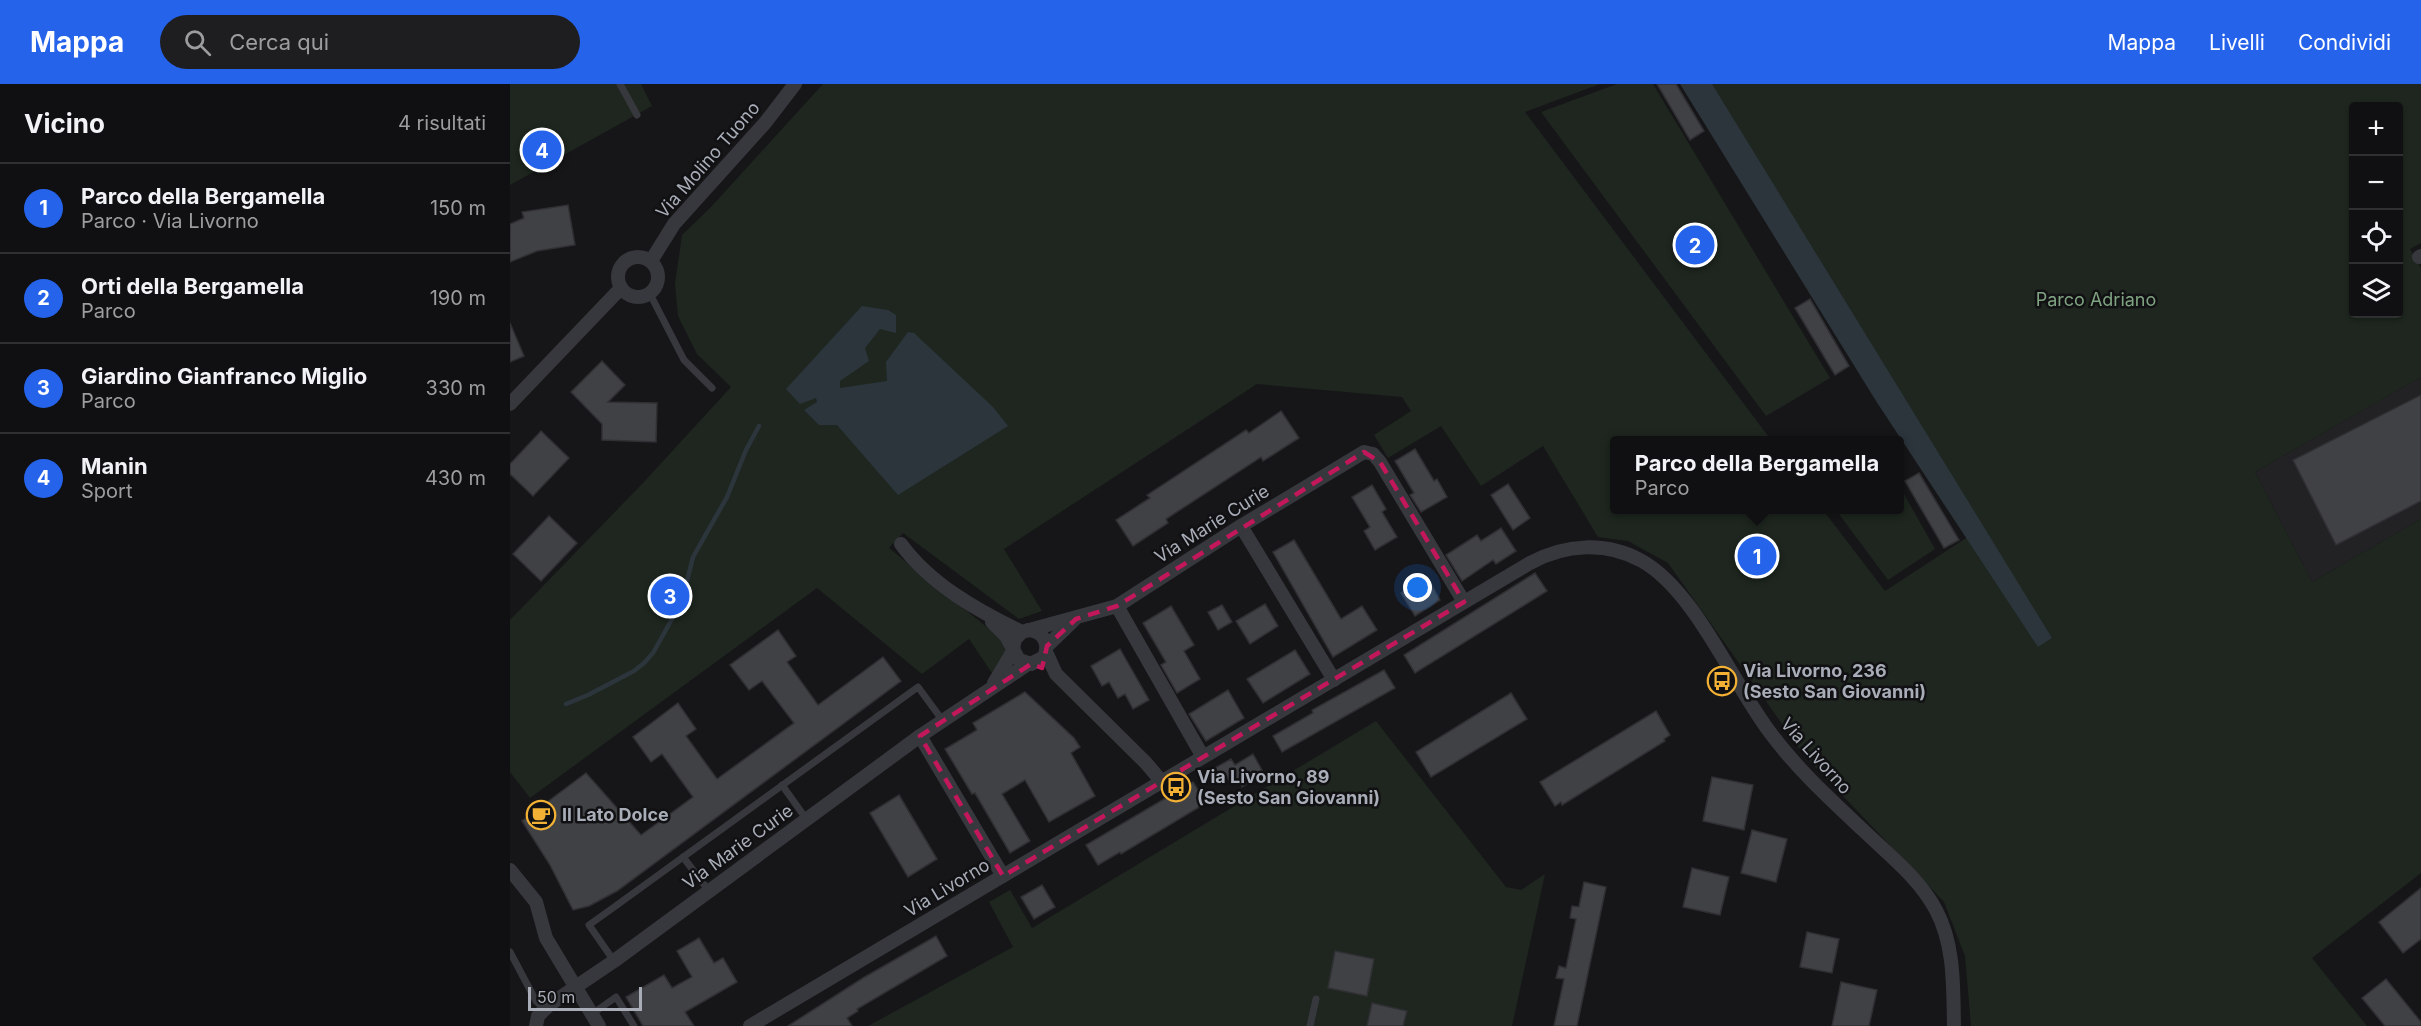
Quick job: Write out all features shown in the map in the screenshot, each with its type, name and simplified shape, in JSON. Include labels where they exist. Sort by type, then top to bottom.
[{"type":"street","name":"Via Molino Tuono","points":[[651,261],[674,224],[765,123],[795,84]]},
{"type":"street","points":[[639,256],[651,261],[658,271],[658,278],[656,287],[650,294],[644,297],[631,296],[621,288],[618,275],[622,264],[639,256]]},
{"type":"street","points":[[510,404],[621,288]]},
{"type":"street","name":"Via Marie Curie","points":[[1025,631],[1117,606],[1241,526],[1364,452],[1372,454],[1380,462],[1464,602]]},
{"type":"street","points":[[1241,526],[1334,680]]},
{"type":"street","points":[[901,544],[911,557],[985,615],[1006,636],[1019,660],[1056,674],[1146,762],[1162,782]]},
{"type":"street","name":"Via Livorno","points":[[750,1026],[1540,558],[1568,549],[1587,547],[1611,549],[1641,560],[1660,574],[1686,601],[1764,724],[1785,752],[1902,867],[1930,901],[1942,922],[1950,949],[1954,1026]]},
{"type":"street","points":[[1117,606],[1203,757]]},
{"type":"street","points":[[985,615],[1043,636],[1056,674]]},
{"type":"street","name":"Via Marie Curie","points":[[1046,649],[1076,619]]},
{"type":"street","points":[[1013,650],[1015,639],[1025,631]]},
{"type":"street","points":[[1030,664],[1041,660],[1046,649]]},
{"type":"street","name":"Via Marie Curie","points":[[989,690],[1013,650]]},
{"type":"street","name":"Via Marie Curie","points":[[544,1008],[614,961],[920,736],[1030,664]]},
{"type":"street","points":[[920,736],[1003,876]]},
{"type":"street","points":[[510,870],[536,902],[541,913],[544,934],[595,1020]]},
{"type":"street","points":[[536,1026],[538,1016],[544,1008]]},
{"type":"lane","points":[[620,84],[637,115]]},
{"type":"lane","points":[[650,294],[684,360],[712,388]]},
{"type":"lane","points":[[614,961],[589,925],[918,687],[943,721]]},
{"type":"lane","points":[[782,785],[807,819]]},
{"type":"lane","points":[[683,857],[708,891]]},
{"type":"lane","points":[[510,952],[536,1001],[544,1008]]},
{"type":"lane","points":[[595,1020],[616,997],[634,1026]]},
{"type":"lane","points":[[1310,1026],[1316,999]]},
{"type":"highlighted area","points":[[1364,452],[1380,462],[1464,602],[1003,876],[920,736],[1031,664],[1042,668],[1047,646],[1076,619],[1117,606]]},
{"type":"shaded area","points":[[1680,84],[1712,84],[2052,638],[2038,647],[1904,444],[1904,436],[1899,436]]},
{"type":"shaded area","points":[[862,306],[888,310],[896,315],[896,333],[880,329],[865,348],[869,361],[840,381],[840,388],[887,381],[886,362],[908,332],[914,333],[993,407],[1008,426],[898,495],[837,425],[819,425],[804,410],[817,402],[816,398],[800,404],[786,389]]},
{"type":"shaded area","points":[[2421,377],[2421,519],[2312,582],[2255,472]]},
{"type":"green space","points":[[510,84],[641,84],[652,106],[510,185]]},
{"type":"green space","name":"Parco Adriano","points":[[823,84],[1600,84],[1525,112],[1768,436],[1610,436],[1610,514],[1826,514],[1885,591],[1983,527],[1711,84],[2421,84],[2421,243],[2410,249],[2421,268],[2421,377],[2255,472],[2312,582],[2421,519],[2421,873],[2312,958],[2367,1026],[1971,1026],[1965,956],[1944,902],[1804,755],[1668,563],[1628,541],[1598,537],[1543,446],[1481,486],[1441,426],[1388,458],[1374,435],[1411,411],[1402,397],[1257,384],[1004,549],[1042,611],[1019,619],[903,533],[889,548],[1004,641],[1006,652],[992,673],[969,639],[922,674],[817,588],[530,798],[510,772],[510,620],[643,483],[731,387],[697,354],[678,316],[675,284],[682,235],[711,207]]},
{"type":"green space","points":[[1617,84],[1653,84],[1830,378],[1766,416],[1541,112]]},
{"type":"green space","points":[[1904,494],[1935,549],[1888,580],[1839,514],[1904,514]]},
{"type":"green space","points":[[1376,721],[1506,887],[1521,890],[1545,874],[1512,1026],[868,1026],[1013,947],[989,902],[1010,890],[1032,928]]},
{"type":"building","points":[[1657,84],[1676,84],[1704,131],[1690,140]]},
{"type":"building","points":[[568,205],[575,245],[537,251],[510,262],[510,224],[524,218],[522,212]]},
{"type":"building","points":[[1810,299],[1849,366],[1835,375],[1795,308]]},
{"type":"building","points":[[510,323],[524,356],[510,362]]},
{"type":"building","points":[[602,361],[625,385],[608,402],[657,403],[656,442],[602,440],[602,424],[571,392]]},
{"type":"building","points":[[2421,395],[2421,501],[2336,545],[2293,460]]},
{"type":"building","points":[[1281,411],[1299,438],[1263,461],[1261,457],[1166,519],[1168,523],[1133,546],[1116,520],[1150,498],[1147,495],[1246,430],[1249,433]]},
{"type":"building","points":[[541,431],[569,458],[533,496],[510,474],[510,464]]},
{"type":"building","points":[[1415,449],[1434,481],[1437,479],[1447,497],[1421,512],[1410,495],[1414,493],[1395,461]]},
{"type":"building","points":[[1919,473],[1959,540],[1944,548],[1905,481]]},
{"type":"building","points":[[1508,484],[1530,518],[1513,530],[1491,495]]},
{"type":"building","points":[[1372,485],[1386,509],[1382,512],[1397,537],[1375,550],[1364,531],[1370,527],[1352,497]]},
{"type":"building","points":[[549,516],[577,543],[541,581],[513,554]]},
{"type":"building","points":[[1501,528],[1516,551],[1496,564],[1493,560],[1462,581],[1446,555],[1477,535],[1481,541]]},
{"type":"building","points":[[1294,540],[1341,619],[1362,606],[1377,630],[1333,657],[1273,552]]},
{"type":"building","points":[[1535,573],[1547,591],[1415,673],[1404,655]]},
{"type":"building","points":[[1427,577],[1440,600],[1415,616],[1401,593]]},
{"type":"building","points":[[1265,604],[1278,626],[1250,644],[1236,621]]},
{"type":"building","points":[[1222,605],[1232,622],[1218,630],[1208,612]]},
{"type":"building","points":[[1171,606],[1194,645],[1184,651],[1200,679],[1177,693],[1161,665],[1166,662],[1143,623]]},
{"type":"building","points":[[778,630],[796,656],[787,662],[818,705],[883,657],[901,681],[617,891],[589,906],[573,910],[550,865],[522,821],[586,773],[641,835],[693,797],[662,754],[651,762],[633,737],[678,703],[696,729],[686,736],[717,779],[794,723],[762,681],[749,690],[730,665]]},
{"type":"building","points":[[1120,649],[1149,700],[1133,709],[1125,694],[1118,698],[1109,682],[1102,686],[1091,666]]},
{"type":"building","points":[[1295,650],[1310,674],[1263,703],[1247,679]]},
{"type":"building","points":[[1384,670],[1395,688],[1282,752],[1273,736],[1313,713],[1312,710]]},
{"type":"building","points":[[1228,690],[1244,718],[1206,741],[1189,714]]},
{"type":"building","points":[[1025,692],[1074,738],[1080,747],[1071,753],[1095,796],[1049,822],[1025,780],[1002,794],[1030,841],[1010,853],[975,793],[972,794],[945,749],[977,730],[973,723]]},
{"type":"building","points":[[1511,693],[1527,719],[1431,777],[1416,752]]},
{"type":"building","points":[[1656,711],[1670,735],[1664,739],[1665,741],[1562,805],[1561,802],[1555,806],[1540,782]]},
{"type":"building","points":[[1253,754],[1264,774],[1242,787],[1238,779],[1231,784],[1227,777],[1222,780],[1215,768],[1231,759],[1235,765]]},
{"type":"building","points":[[1712,777],[1753,785],[1744,830],[1703,821]]},
{"type":"building","points":[[1193,782],[1206,803],[1121,854],[1120,852],[1098,865],[1086,845]]},
{"type":"building","points":[[899,795],[937,859],[908,877],[870,813]]},
{"type":"building","points":[[1752,830],[1787,839],[1776,882],[1741,873]]},
{"type":"building","points":[[1692,868],[1729,877],[1720,915],[1683,907]]},
{"type":"building","points":[[1584,882],[1606,887],[1577,1026],[1554,1026],[1564,979],[1556,978],[1559,966],[1566,968],[1576,919],[1570,918],[1572,906],[1579,907]]},
{"type":"building","points":[[1042,885],[1055,907],[1034,919],[1021,897]]},
{"type":"building","points":[[2421,888],[2421,939],[2403,953],[2379,922]]},
{"type":"building","points":[[1807,932],[1839,939],[1832,973],[1800,967]]},
{"type":"building","points":[[936,936],[947,956],[857,1009],[858,1011],[847,1018],[852,1026],[788,1026],[863,978]]},
{"type":"building","points":[[699,938],[714,963],[723,958],[737,982],[685,1012],[694,1026],[643,1026],[626,997],[664,975],[672,988],[692,977],[677,951]]},
{"type":"building","points":[[1335,951],[1374,959],[1367,996],[1328,988]]},
{"type":"building","points":[[2386,979],[2421,1022],[2421,1026],[2385,1026],[2362,998]]},
{"type":"building","points":[[1841,982],[1877,990],[1869,1026],[1832,1026]]},
{"type":"building","points":[[1372,1003],[1407,1011],[1403,1026],[1367,1026]]},
{"type":"waterway","points":[[566,704],[634,671],[653,653],[682,601],[693,557],[727,497],[746,450],[759,426]]},
{"type":"place","name":"Manin","points":[[542,150]]},
{"type":"place","name":"Orti della Bergamella","points":[[1695,245]]},
{"type":"place","name":"Parco della Bergamella","points":[[1757,556]]},
{"type":"place","name":"Giardino Gianfranco Miglio","points":[[670,596]]},
{"type":"place","name":"Via Livorno, 236 (Sesto San Giovanni)","points":[[1722,681]]},
{"type":"place","name":"Via Livorno, 89 (Sesto San Giovanni)","points":[[1176,787]]},
{"type":"place","name":"Il Lato Dolce","points":[[541,815]]}]
